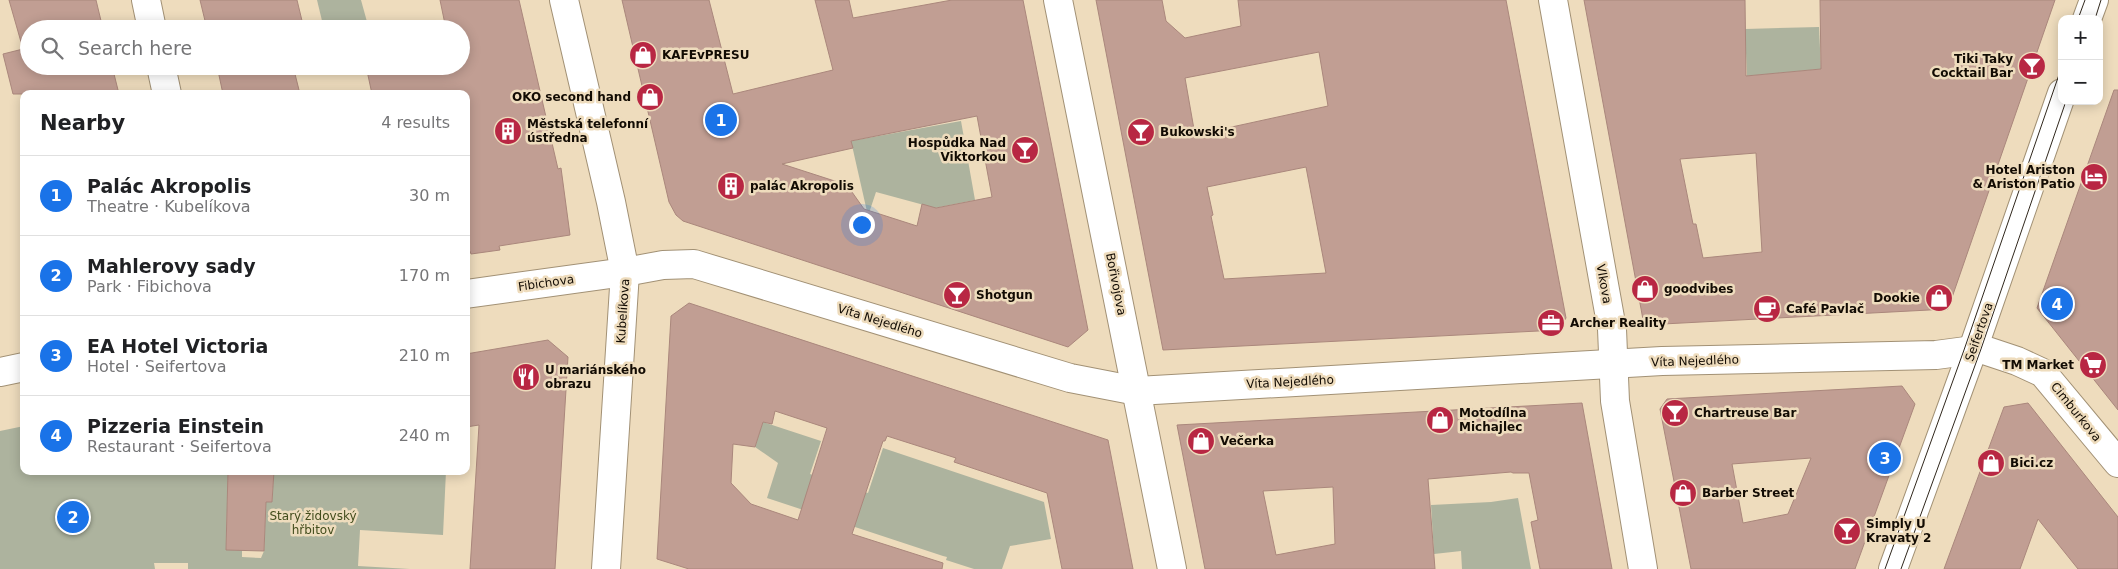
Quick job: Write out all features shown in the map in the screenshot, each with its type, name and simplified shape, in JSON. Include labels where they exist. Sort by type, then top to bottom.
[{"type":"street","points":[[146,0],[150,20]]},
{"type":"street","name":"Kubelíkova","points":[[564,0],[611,202],[625,272],[606,569]]},
{"type":"street","name":"Bořivojova","points":[[1058,0],[1172,569]]},
{"type":"street","name":"Vlkova","points":[[1553,0],[1612,329],[1615,401],[1643,569]]},
{"type":"street","points":[[2088,15],[2094,0]]},
{"type":"street","points":[[163,75],[167,90]]},
{"type":"street","name":"Seifertova","points":[[1893,569],[1973,349],[2058,105]]},
{"type":"street","name":"Víta Nejedlého","points":[[625,272],[663,265],[694,264],[1070,378],[1137,391],[1612,364],[1936,355],[1973,349]]},
{"type":"street","name":"Fibichova","points":[[470,293],[625,272]]},
{"type":"street","name":"Cimburkova","points":[[1973,349],[1981,349],[2017,361],[2043,373],[2118,464]]},
{"type":"street","points":[[0,372],[20,368]]},
{"type":"green space","points":[[317,0],[361,0],[367,20],[322,20]]},
{"type":"green space","points":[[1819,27],[1821,69],[1747,76],[1745,29]]},
{"type":"green space","points":[[961,121],[975,200],[935,208],[876,192],[868,216],[851,141]]},
{"type":"green space","points":[[763,422],[821,441],[810,474],[868,493],[883,448],[1044,502],[1051,539],[1010,546],[1002,569],[974,569],[946,560],[947,557],[767,498],[778,463],[755,447]]},
{"type":"green space","name":"Starý židovský hřbitov","points":[[20,427],[20,475],[228,475],[226,549],[242,550],[242,557],[261,558],[264,551],[266,502],[272,502],[274,475],[446,475],[443,535],[360,530],[358,566],[410,569],[188,569],[188,563],[154,563],[155,569],[0,569],[0,431]]},
{"type":"green space","points":[[1518,498],[1531,569],[1462,569],[1461,551],[1434,554],[1431,505],[1491,502]]},
{"type":"building","points":[[9,0],[96,0],[101,20],[20,20],[20,38]]},
{"type":"building","points":[[200,0],[297,0],[302,20],[205,20]]},
{"type":"building","name":"Městská telefonní ústředna","points":[[440,0],[519,0],[558,169],[561,168],[570,235],[499,246],[500,250],[471,254],[470,90],[371,90],[368,75],[470,75],[470,20],[444,20]]},
{"type":"building","points":[[622,0],[709,0],[733,94],[833,70],[815,0],[849,0],[853,18],[952,0],[1023,0],[1088,330],[1068,347],[683,221],[676,215],[669,202]],"holes":[[[977,116],[992,197],[936,208],[922,204],[917,226],[864,209],[847,185],[782,164],[853,148],[851,141]]]},
{"type":"building","points":[[1096,0],[1162,0],[1166,21],[1185,38],[1241,26],[1238,0],[1506,0],[1566,318],[1558,330],[1163,350]],"holes":[[[1319,52],[1328,106],[1195,135],[1185,78]],[[1306,167],[1326,273],[1224,279],[1207,187]]]},
{"type":"building","points":[[1584,0],[1745,0],[1746,76],[1821,69],[1820,0],[2055,0],[1948,309],[1644,325]],"holes":[[[1756,153],[1762,252],[1703,258],[1696,224],[1693,224],[1680,159]]]},
{"type":"building","points":[[20,50],[20,75],[114,75],[118,90],[20,90],[20,94],[13,94],[3,54]]},
{"type":"building","points":[[219,75],[295,75],[299,90],[222,90]]},
{"type":"building","points":[[2114,90],[2118,90],[2118,410],[2037,308]]},
{"type":"building","points":[[689,303],[1108,440],[1133,569],[1062,569],[1047,493],[954,462],[956,458],[887,436],[885,441],[883,441],[852,534],[943,563],[942,569],[689,569],[657,559],[671,316]],"holes":[[[775,411],[827,428],[798,520],[751,504],[731,483],[733,444],[755,447],[763,422],[772,424]]]},
{"type":"building","points":[[548,340],[568,357],[555,569],[470,569],[479,425],[470,426],[470,353]]},
{"type":"building","points":[[1902,386],[1915,404],[1855,569],[1691,569],[1660,409],[1667,399]],"holes":[[[1811,458],[1788,514],[1743,523],[1732,464]]]},
{"type":"building","points":[[1582,403],[1612,569],[1540,569],[1531,522],[1538,520],[1529,473],[1511,472],[1428,479],[1435,569],[1205,569],[1177,425]],"holes":[[[1333,487],[1335,544],[1276,555],[1263,491]]]},
{"type":"building","points":[[2028,403],[2118,517],[2118,569],[2078,569],[2038,519],[2020,569],[1944,569],[2004,407]]},
{"type":"building","points":[[228,475],[274,475],[272,502],[266,502],[264,551],[226,550]]},
{"type":"tram line","points":[[2079,15],[2085,0]]},
{"type":"tram line","points":[[2096,15],[2101,0]]},
{"type":"tram line","points":[[1885,569],[1964,350],[2058,78]]},
{"type":"tram line","points":[[1901,569],[1981,349],[2065,105]]},
{"type":"place","name":"KAFEvPRESU","points":[[643,55]]},
{"type":"place","name":"Tiki Taky Cocktail Bar","points":[[2032,66]]},
{"type":"place","name":"OKO second hand","points":[[650,97]]},
{"type":"place","name":"Palác Akropolis","points":[[721,120]]},
{"type":"place","name":"Městská telefonní ústředna","points":[[508,131]]},
{"type":"place","name":"Bukowski's","points":[[1141,132]]},
{"type":"place","name":"Hospůdka Nad Viktorkou","points":[[1025,150]]},
{"type":"place","name":"Hotel Ariston & Ariston Patio","points":[[2094,177]]},
{"type":"place","name":"palác Akropolis","points":[[731,186]]},
{"type":"place","name":"goodvibes","points":[[1645,289]]},
{"type":"place","name":"Shotgun","points":[[957,295]]},
{"type":"place","name":"Dookie","points":[[1939,298]]},
{"type":"place","name":"Pizzeria Einstein","points":[[2057,304]]},
{"type":"place","name":"Café Pavlač","points":[[1767,309]]},
{"type":"place","name":"Archer Reality","points":[[1551,323]]},
{"type":"place","name":"TM Market","points":[[2093,365]]},
{"type":"place","name":"U mariánského obrazu","points":[[526,377]]},
{"type":"place","name":"Chartreuse Bar","points":[[1675,413]]},
{"type":"place","name":"Motodílna Michajlec","points":[[1440,420]]},
{"type":"place","name":"Večerka","points":[[1201,441]]},
{"type":"place","name":"EA Hotel Victoria","points":[[1885,458]]},
{"type":"place","name":"Bici.cz","points":[[1991,463]]},
{"type":"place","name":"Barber Street","points":[[1683,493]]},
{"type":"place","name":"Mahlerovy sady","points":[[73,517]]},
{"type":"place","name":"Simply U Kravaty 2","points":[[1847,531]]}]
